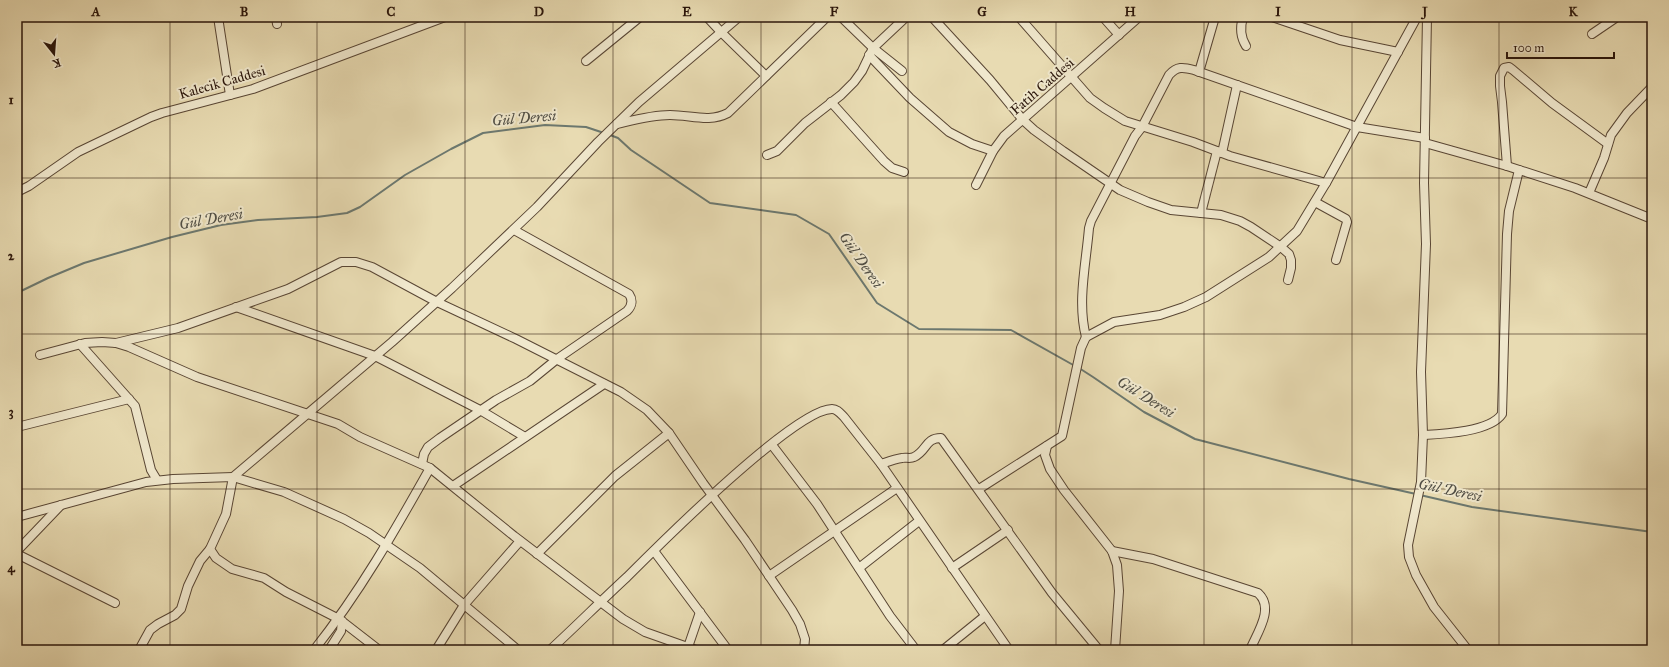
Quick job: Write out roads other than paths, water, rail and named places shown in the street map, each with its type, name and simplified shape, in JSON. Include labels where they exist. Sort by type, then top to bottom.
[{"type":"street","points":[[218,17],[230,95]]},
{"type":"street","name":"Kalecik Caddesi","points":[[17,192],[29,186],[78,152],[135,124],[162,113],[253,89],[445,17]]},
{"type":"street","points":[[586,61],[640,17]]},
{"type":"street","points":[[707,17],[720,32],[766,76]]},
{"type":"street","points":[[139,650],[147,634],[154,627],[175,615],[181,609],[188,586],[200,561],[210,549],[226,514],[233,477],[437,302],[514,230],[598,142],[639,102],[739,17]]},
{"type":"street","points":[[616,124],[644,118],[669,115],[696,116],[710,119],[719,118],[728,113],[827,17]]},
{"type":"street","points":[[841,17],[910,98],[949,132],[972,144],[993,151]]},
{"type":"street","points":[[767,155],[777,151],[805,123],[854,82],[862,71],[871,51],[906,17]]},
{"type":"street","points":[[932,17],[990,80],[1023,120],[1062,151],[1110,184],[1148,202],[1163,207],[1221,215],[1240,221],[1281,247],[1289,254],[1291,260],[1288,280]]},
{"type":"street","points":[[1019,17],[1090,98],[1125,121],[1219,152],[1326,183]]},
{"type":"street","points":[[1103,17],[1119,35]]},
{"type":"street","name":"Fatih Caddesi","points":[[976,185],[993,151],[1004,136],[1139,17]]},
{"type":"street","points":[[1199,72],[1215,17]]},
{"type":"street","points":[[1243,17],[1241,32],[1246,46]]},
{"type":"street","points":[[1272,17],[1340,40],[1398,52]]},
{"type":"street","points":[[1086,337],[1114,322],[1160,315],[1184,307],[1206,297],[1269,257],[1281,247],[1297,231],[1315,202],[1417,17]]},
{"type":"street","points":[[1427,17],[1424,183],[1426,244],[1421,372],[1423,435],[1421,482],[1409,533],[1408,545],[1409,557],[1416,575],[1434,607],[1468,650]]},
{"type":"street","points":[[1592,34],[1617,17]]},
{"type":"street","points":[[871,51],[902,71]]},
{"type":"street","points":[[979,489],[1062,436],[1081,348],[1086,337],[1082,316],[1082,300],[1089,228],[1095,212],[1135,136],[1142,127],[1169,75],[1174,69],[1182,67],[1199,72],[1357,127],[1425,141],[1507,166],[1589,193],[1652,218]]},
{"type":"street","points":[[1507,166],[1500,86],[1500,76],[1504,68],[1509,67],[1552,103],[1608,144]]},
{"type":"street","points":[[1201,213],[1237,85]]},
{"type":"street","points":[[1589,193],[1604,158],[1608,144],[1618,124],[1652,87]]},
{"type":"street","points":[[831,102],[884,161],[892,168],[904,172]]},
{"type":"street","points":[[1423,435],[1441,434],[1480,427],[1498,420],[1502,414],[1509,211],[1519,170]]},
{"type":"street","points":[[1315,202],[1346,219],[1347,222],[1336,260]]},
{"type":"street","points":[[314,650],[340,620],[387,546],[426,466],[424,454],[428,447],[480,410],[530,381],[557,359],[627,311],[632,303],[631,296],[629,294],[514,230]]},
{"type":"street","points":[[116,343],[178,328],[236,308],[288,289],[341,262],[356,262],[372,267],[437,302],[557,359],[622,392],[643,406],[668,433],[769,576],[800,624],[805,639],[804,650]]},
{"type":"street","points":[[236,308],[375,356],[480,410],[524,437]]},
{"type":"street","points":[[40,355],[80,344],[102,342],[116,343],[129,347],[197,377],[338,424],[360,437],[426,466],[453,486],[520,541],[623,619],[645,632],[688,649],[696,650]]},
{"type":"street","points":[[80,344],[137,410],[151,470],[157,480]]},
{"type":"street","points":[[453,486],[604,384]]},
{"type":"street","points":[[17,427],[129,399]]},
{"type":"street","points":[[550,650],[712,495],[804,420],[831,409],[838,410],[881,464],[1008,650]]},
{"type":"street","points":[[537,554],[615,476],[668,433]]},
{"type":"street","points":[[881,464],[901,458],[914,457],[923,451],[932,439],[941,438],[1052,592],[1099,650]]},
{"type":"street","points":[[772,445],[817,504],[890,616],[916,650]]},
{"type":"street","points":[[1047,446],[1044,455],[1050,470],[1112,552],[1117,565],[1119,578],[1116,650]]},
{"type":"street","points":[[17,517],[157,480],[233,477],[284,492],[338,516],[369,533],[420,568],[518,650]]},
{"type":"street","points":[[769,576],[897,488]]},
{"type":"street","points":[[17,550],[62,505]]},
{"type":"street","points":[[859,568],[920,521]]},
{"type":"street","points":[[952,568],[1008,530]]},
{"type":"street","points":[[436,650],[464,605],[520,541]]},
{"type":"street","points":[[210,549],[216,558],[232,569],[264,578],[286,592],[340,620],[379,650]]},
{"type":"street","points":[[654,551],[728,650]]},
{"type":"street","points":[[1112,552],[1153,558],[1258,593],[1266,603],[1266,612],[1250,650]]},
{"type":"street","points":[[17,554],[116,603]]},
{"type":"street","points":[[688,649],[700,612]]},
{"type":"street","points":[[943,650],[985,616]]},
{"type":"street","points":[[329,650],[341,631],[340,620]]},
{"type":"waterway","name":"Gül Deresi","points":[[17,293],[84,263],[172,237],[221,225],[258,220],[317,217],[347,213],[360,207],[405,175],[483,133],[545,125],[586,127],[604,133]]},
{"type":"waterway","name":"Gül Deresi","points":[[610,135],[618,138],[631,150],[710,203],[796,215],[829,234],[877,303],[919,329],[1011,330],[1075,366]]},
{"type":"waterway","name":"Gül Deresi","points":[[1079,368],[1144,412],[1195,439],[1349,479],[1416,494]]},
{"type":"waterway","name":"Gül Deresi","points":[[1420,495],[1472,507],[1652,532]]}]
